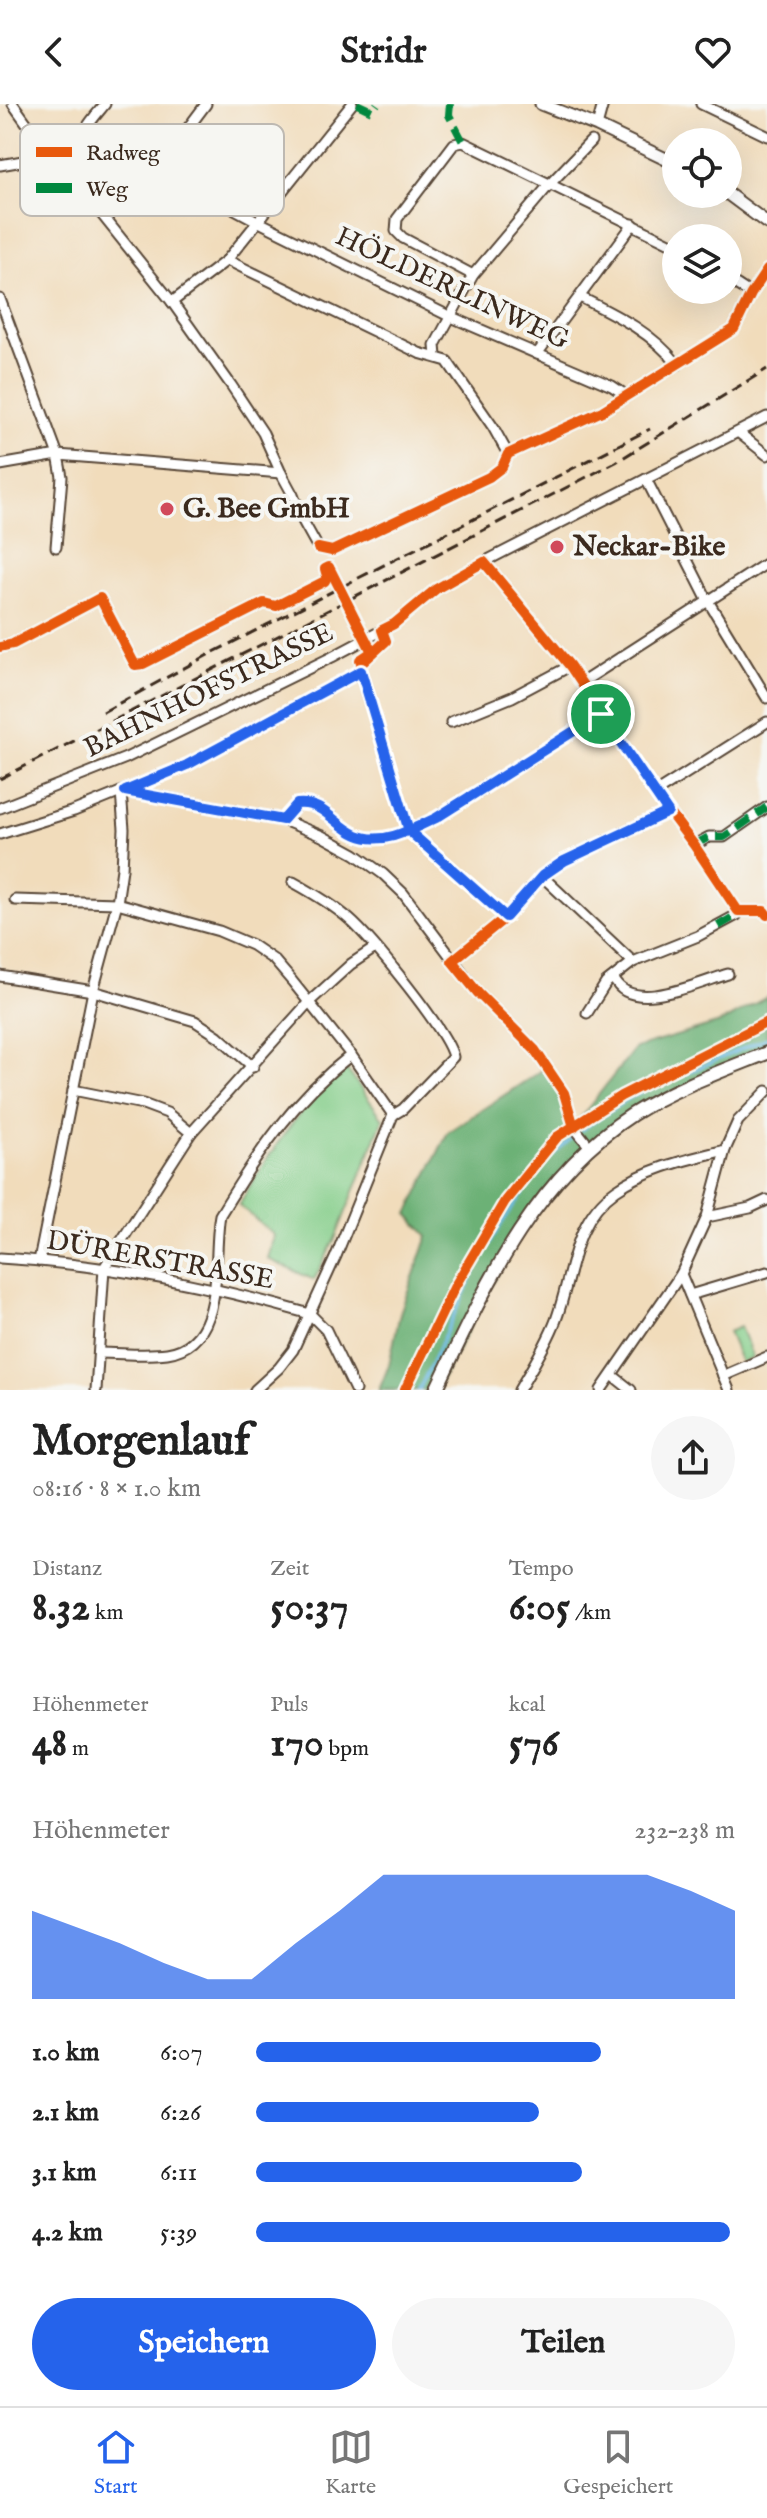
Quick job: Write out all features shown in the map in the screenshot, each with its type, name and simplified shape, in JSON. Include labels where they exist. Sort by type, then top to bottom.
[{"type":"main road","points":[[436,1390],[472,1314],[513,1241],[586,1143],[635,1113],[703,1078],[767,1053]]},
{"type":"street","points":[[13,104],[27,124]]},
{"type":"street","points":[[89,124],[105,104]]},
{"type":"street","points":[[191,124],[206,104]]},
{"type":"street","points":[[284,190],[352,104]]},
{"type":"street","points":[[541,104],[597,126],[662,157]]},
{"type":"street","points":[[597,126],[603,104]]},
{"type":"street","points":[[701,104],[767,136]]},
{"type":"street","points":[[436,356],[435,345],[473,275],[549,185],[591,141]]},
{"type":"street","points":[[473,275],[403,238],[396,231],[397,219],[454,144],[463,142],[662,239]]},
{"type":"street","name":"HÖLDERLINWEG","points":[[0,165],[20,162]]},
{"type":"street","points":[[742,204],[767,223]]},
{"type":"street","points":[[103,216],[172,302],[263,433],[311,539],[318,548],[332,551],[489,477],[502,467],[508,454],[602,411],[734,329],[767,270]]},
{"type":"street","name":"HÖLDERLINWEG","points":[[248,216],[449,316],[612,386],[627,396]]},
{"type":"street","points":[[172,302],[227,260],[264,216]]},
{"type":"street","points":[[537,354],[633,224]]},
{"type":"street","points":[[227,260],[419,353],[447,361],[470,391],[508,454]]},
{"type":"street","points":[[742,288],[751,294]]},
{"type":"street","points":[[580,297],[627,320],[665,349],[678,365]]},
{"type":"street","points":[[0,299],[58,455],[62,477],[56,547]]},
{"type":"street","name":"BAHNHOFSTRASSE","points":[[0,808],[126,758],[343,651],[394,624],[436,589],[484,562],[767,417]]},
{"type":"street","points":[[739,433],[767,455]]},
{"type":"street","points":[[0,465],[58,455],[281,473]]},
{"type":"street","points":[[646,479],[708,601],[767,698]]},
{"type":"street","points":[[484,562],[570,666],[738,911],[737,915],[698,936],[633,962],[606,983],[587,1013]]},
{"type":"street","points":[[581,683],[767,563]]},
{"type":"street","points":[[0,647],[13,644],[100,598],[127,650]]},
{"type":"street","points":[[451,722],[502,702],[570,666]]},
{"type":"street","points":[[0,834],[74,811],[187,765],[361,671],[409,831],[506,917]]},
{"type":"street","points":[[283,820],[297,804],[307,803],[317,806],[357,835],[374,838],[409,831],[436,818],[601,714]]},
{"type":"street","points":[[655,793],[767,722]]},
{"type":"street","points":[[123,792],[283,820],[322,836],[383,874],[403,893],[478,993],[535,1050],[564,1093],[574,1127],[586,1143]]},
{"type":"street","points":[[39,1261],[93,991],[117,903],[122,869],[123,792]]},
{"type":"street","points":[[694,845],[709,837],[724,837],[767,807]]},
{"type":"street","points":[[452,961],[506,917],[542,876],[564,861],[668,812]]},
{"type":"street","points":[[542,876],[633,962]]},
{"type":"street","points":[[255,1390],[293,1350],[336,1256],[393,1115],[403,1109],[453,1057],[442,1034],[351,920],[293,882]]},
{"type":"street","points":[[15,900],[117,903],[219,931],[252,945],[274,960],[351,1055],[393,1115]]},
{"type":"street","points":[[96,1390],[104,1268],[191,1133],[308,1003],[351,964],[375,948]]},
{"type":"street","points":[[614,979],[627,991],[655,997],[728,974]]},
{"type":"street","points":[[0,976],[93,991],[195,1021],[253,1067]]},
{"type":"street","points":[[99,1353],[139,1355],[171,1352],[200,1333],[209,1318],[216,1289],[220,1215],[294,1106],[322,1077],[351,1055]]},
{"type":"street","points":[[73,1090],[143,1104],[167,1113],[191,1133]]},
{"type":"street","points":[[601,1390],[681,1274],[707,1217],[725,1150],[738,1121],[767,1091]]},
{"type":"street","points":[[519,1390],[555,1321],[575,1248],[584,1225],[596,1208],[615,1190],[649,1173],[725,1150]]},
{"type":"street","points":[[707,1217],[750,1208],[767,1200]]},
{"type":"street","name":"DÜRERSTRASSE","points":[[0,1258],[104,1268],[216,1289],[310,1314]]},
{"type":"street","points":[[690,1295],[767,1272]]},
{"type":"street","points":[[681,1274],[729,1390]]},
{"type":"street","points":[[310,1314],[326,1330],[355,1390]]},
{"type":"street","points":[[723,1376],[767,1357]]},
{"type":"street","points":[[612,1375],[631,1390]]},
{"type":"green space","points":[[767,997],[767,1053],[618,1125],[527,1219],[436,1390],[379,1390],[389,1365],[400,1313],[428,1236],[408,1214],[448,1132],[547,1067],[574,1126],[635,1048],[720,1023]]},
{"type":"green space","points":[[345,1067],[383,1119],[335,1239],[314,1280],[268,1259],[274,1235],[239,1205],[286,1132]]},
{"type":"green space","points":[[740,1327],[753,1358],[741,1363],[728,1332]]},
{"type":"waterway","points":[[581,1130],[631,1097],[767,1038]]},
{"type":"waterway","points":[[419,1390],[475,1270],[500,1226],[543,1164],[575,1135]]},
{"type":"railway","points":[[0,779],[616,462],[767,369]]},
{"type":"railway","points":[[103,712],[650,429]]},
{"type":"marked path","points":[[357,104],[372,111],[377,104]]},
{"type":"marked path","points":[[450,104],[449,115],[463,142]]},
{"type":"marked path","points":[[694,845],[709,837],[724,837],[767,807]]},
{"type":"marked path","points":[[718,926],[737,915],[737,907]]},
{"type":"cycle path","points":[[318,548],[332,551],[489,477],[502,467],[508,454],[602,411],[734,329],[767,270]]},
{"type":"cycle path","points":[[574,1127],[564,1093],[535,1050],[478,993],[452,961],[506,917],[409,831],[361,671],[361,664],[386,641],[382,630],[394,624],[436,589],[484,562],[570,666],[738,911],[764,911],[767,915]]},
{"type":"cycle path","points":[[0,647],[13,644],[100,598],[135,665],[143,664],[264,603],[276,606],[325,581],[325,569],[329,567]]},
{"type":"cycle path","points":[[330,569],[372,652],[360,660]]},
{"type":"cycle path","points":[[405,1390],[455,1286],[505,1201],[557,1137],[621,1096],[767,1022]]},
{"type":"place","name":"G. Bee GmbH","points":[[167,509]]},
{"type":"place","name":"Neckar-Bike","points":[[557,547]]},
{"type":"route","points":[[601,714],[436,818],[409,831],[388,837],[357,835],[317,806],[307,803],[297,804],[283,820],[125,791],[187,765],[361,671],[409,831],[506,917],[542,876],[564,861],[668,812],[601,714]]}]
